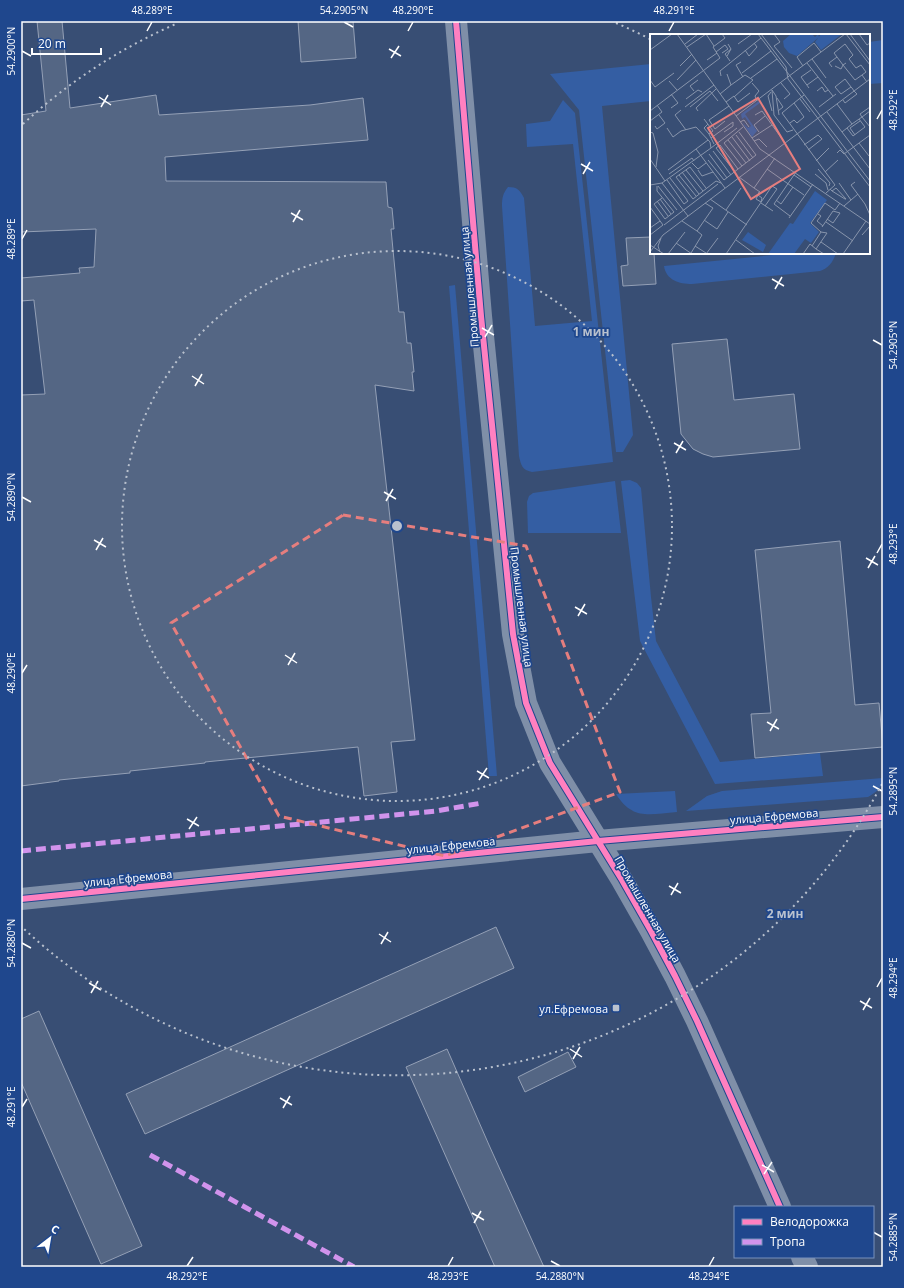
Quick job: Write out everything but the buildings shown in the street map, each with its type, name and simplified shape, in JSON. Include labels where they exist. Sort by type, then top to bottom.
[{"type":"street","name":"Промышленная улица","points":[[456,21],[481,316],[513,634],[526,703],[550,763],[598,841],[675,976],[697,1021],[780,1206]]},
{"type":"street","name":"улица Ефремова","points":[[21,899],[598,841],[883,817]]},
{"type":"street","points":[[802,1258],[807,1267]]},
{"type":"highlighted area","points":[[343,515],[526,546],[620,792],[445,856],[279,816],[171,623]]},
{"type":"shaded area","points":[[883,40],[883,83],[870,84],[870,42]]},
{"type":"shaded area","points":[[650,64],[650,101],[602,106],[633,435],[623,452],[616,452],[579,110],[550,74]]},
{"type":"shaded area","points":[[563,100],[575,113],[613,462],[532,472],[522,467],[519,456],[502,200],[508,187],[518,190],[524,198],[535,326],[592,321],[573,144],[527,147],[526,124],[550,121]]},
{"type":"shaded area","points":[[783,254],[836,254],[830,264],[820,271],[692,284],[678,282],[670,278],[665,271],[664,266]]},
{"type":"shaded area","points":[[455,285],[497,776],[489,776],[449,286]]},
{"type":"shaded area","points":[[630,480],[637,483],[641,488],[656,641],[720,762],[820,753],[823,776],[715,784],[640,641],[621,481]]},
{"type":"shaded area","points":[[615,481],[621,533],[528,533],[527,502],[529,496],[533,493]]},
{"type":"shaded area","points":[[883,778],[880,787],[868,797],[686,811],[707,796],[722,791]]},
{"type":"shaded area","points":[[675,791],[677,812],[650,814],[636,812],[629,808],[622,803],[616,794]]},
{"type":"marked path","points":[[21,851],[436,811],[482,803]]},
{"type":"marked path","points":[[150,1155],[354,1267]]},
{"type":"cycle path","points":[[456,21],[481,316],[513,634],[526,703],[550,763],[622,880],[675,976],[697,1021],[780,1206]]},
{"type":"cycle path","points":[[21,899],[598,841],[883,817]]},
{"type":"place","name":"ул.Ефремова","points":[[616,1008]]}]
